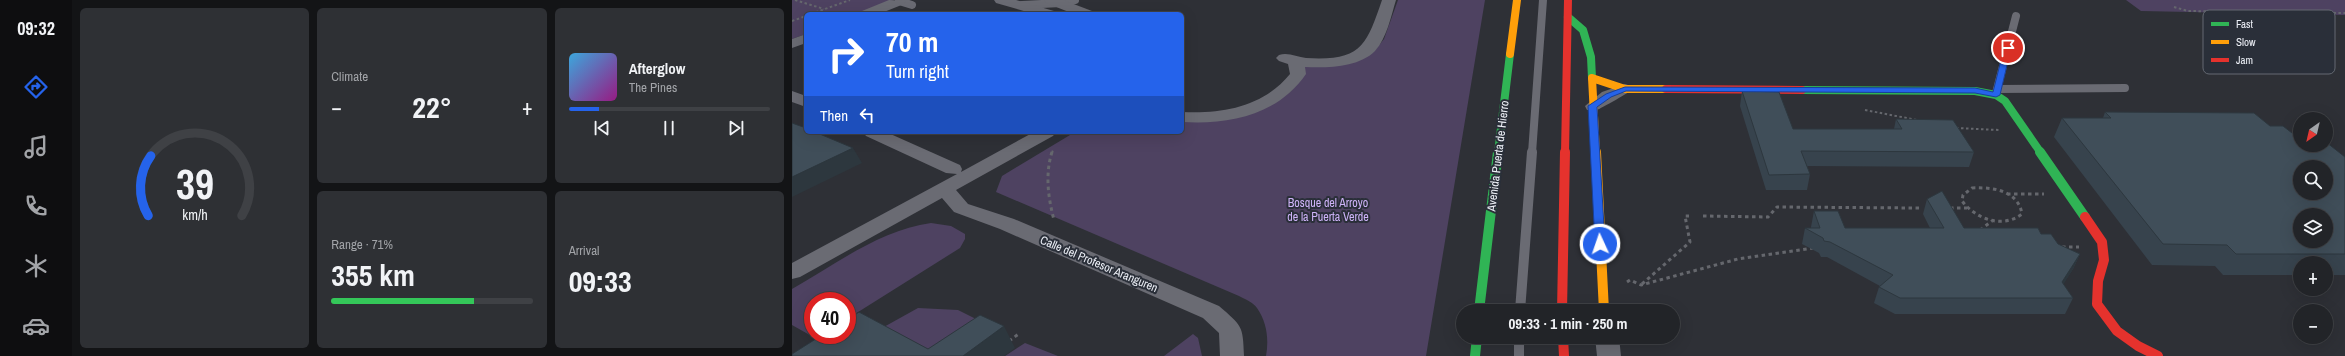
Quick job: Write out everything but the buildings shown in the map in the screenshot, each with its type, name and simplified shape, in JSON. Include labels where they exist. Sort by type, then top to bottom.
[{"type":"main road","name":"Avenida Puerta de Hierro","points":[[1480,304],[1517,0]]},
{"type":"main road","points":[[1562,304],[1568,0]]},
{"type":"main road","points":[[1568,17],[1583,30],[1591,57],[1592,106],[1604,304]]},
{"type":"main road","points":[[1592,78],[1625,89],[1997,92],[2005,101],[2102,242],[2104,260],[2098,281],[2097,304],[2116,331],[2138,346],[2158,356]]},
{"type":"main road","points":[[1475,356],[1476,344]]},
{"type":"main road","points":[[1563,344],[1564,356]]},
{"type":"street","points":[[1001,0],[1043,12]]},
{"type":"street","points":[[1184,117],[1228,115],[1270,101],[1293,83],[1298,74],[1290,60],[1335,61],[1364,52],[1374,41],[1389,0]]},
{"type":"street","points":[[1062,1],[1083,12]]},
{"type":"street","points":[[873,12],[904,2]]},
{"type":"street","points":[[792,44],[804,39]]},
{"type":"street","points":[[1592,106],[1608,96],[1625,89]]},
{"type":"street","points":[[792,96],[804,101]]},
{"type":"street","points":[[876,134],[953,169]]},
{"type":"street","points":[[792,272],[944,189],[1051,138]]},
{"type":"street","name":"Calle del Profesor Aranguren","points":[[944,189],[961,208],[1007,224],[1211,312],[1231,330],[1232,356]]},
{"type":"street","points":[[1608,344],[1609,356]]},
{"type":"lane","points":[[1521,304],[1543,0]]},
{"type":"lane","points":[[1022,5],[1062,1]]},
{"type":"lane","points":[[2016,16],[1997,92],[2125,88]]},
{"type":"lane","points":[[1519,344],[1519,356]]},
{"type":"path","points":[[795,0],[824,9]]},
{"type":"path","points":[[816,12],[850,0]]},
{"type":"path","points":[[2174,7],[2188,11],[2203,11]]},
{"type":"path","points":[[2335,13],[2345,13]]},
{"type":"path","points":[[792,21],[804,17]]},
{"type":"path","points":[[1863,110],[1920,120]]},
{"type":"path","points":[[1953,128],[1999,130]]},
{"type":"path","points":[[1051,138],[1049,193],[1054,220]]},
{"type":"path","points":[[1972,188],[1989,188],[2007,194],[2020,203],[2022,214],[2012,221],[1992,220],[1982,217],[1968,208],[1962,201],[1962,195],[1972,188]]},
{"type":"path","points":[[2007,194],[2041,194]]},
{"type":"path","points":[[1703,216],[1768,217],[1777,207],[1920,208]]},
{"type":"path","points":[[1946,208],[1968,208]]},
{"type":"path","points":[[1640,286],[1690,242],[1685,216],[1689,216]]},
{"type":"path","points":[[1976,234],[1992,220]]},
{"type":"path","points":[[2054,247],[2082,247]]},
{"type":"path","points":[[1630,280],[1640,286],[1738,259],[1818,248]]},
{"type":"path","points":[[1007,343],[1020,334]]},
{"type":"green space","points":[[792,0],[894,0],[863,12],[804,12],[804,35],[792,39]]},
{"type":"green space","name":"Bosque del Arroyo de la Puerta Verde","points":[[1398,0],[1485,0],[1426,356],[1266,356],[1267,337],[1265,325],[1254,304],[1239,296],[996,192],[1002,176],[1072,134],[1184,134],[1184,120],[1236,113],[1255,109],[1272,103],[1287,94],[1299,82],[1305,66],[1376,49],[1384,39]]},
{"type":"green space","points":[[2126,0],[2345,0],[2345,15],[2335,15],[2335,10],[2203,10],[2203,12],[2141,11]]},
{"type":"green space","points":[[931,223],[951,226],[965,234],[965,239],[960,248],[856,313],[856,292],[804,292],[804,332],[792,325],[792,289],[876,240],[912,227]]},
{"type":"green space","points":[[918,308],[958,310],[998,330],[961,356],[915,356],[873,333]]},
{"type":"green space","points":[[1193,334],[1198,338],[1202,356],[1164,356]]},
{"type":"green space","points":[[1025,343],[1058,356],[1005,356]]},
{"type":"traffic: fast","points":[[1568,17],[1583,30],[1591,57],[1592,78]]},
{"type":"traffic: fast","points":[[1480,304],[1510,54]]},
{"type":"traffic: fast","points":[[1802,90],[1975,91],[1996,95],[2005,101],[2085,217]]},
{"type":"traffic: fast","points":[[1475,356],[1476,344]]},
{"type":"traffic: slow","points":[[1510,54],[1517,0]]},
{"type":"traffic: slow","points":[[1604,304],[1592,78],[1625,89],[1666,89]]},
{"type":"traffic: jam","points":[[1562,304],[1568,0]]},
{"type":"traffic: jam","points":[[1666,89],[1802,90]]},
{"type":"traffic: jam","points":[[2085,217],[2102,242],[2104,260],[2098,281],[2097,304],[2117,331],[2138,346],[2158,356]]},
{"type":"traffic: jam","points":[[1563,344],[1564,356]]},
{"type":"route","points":[[1600,244],[1592,106],[1608,96],[1625,89],[1975,91],[1996,95],[2008,48]]}]
